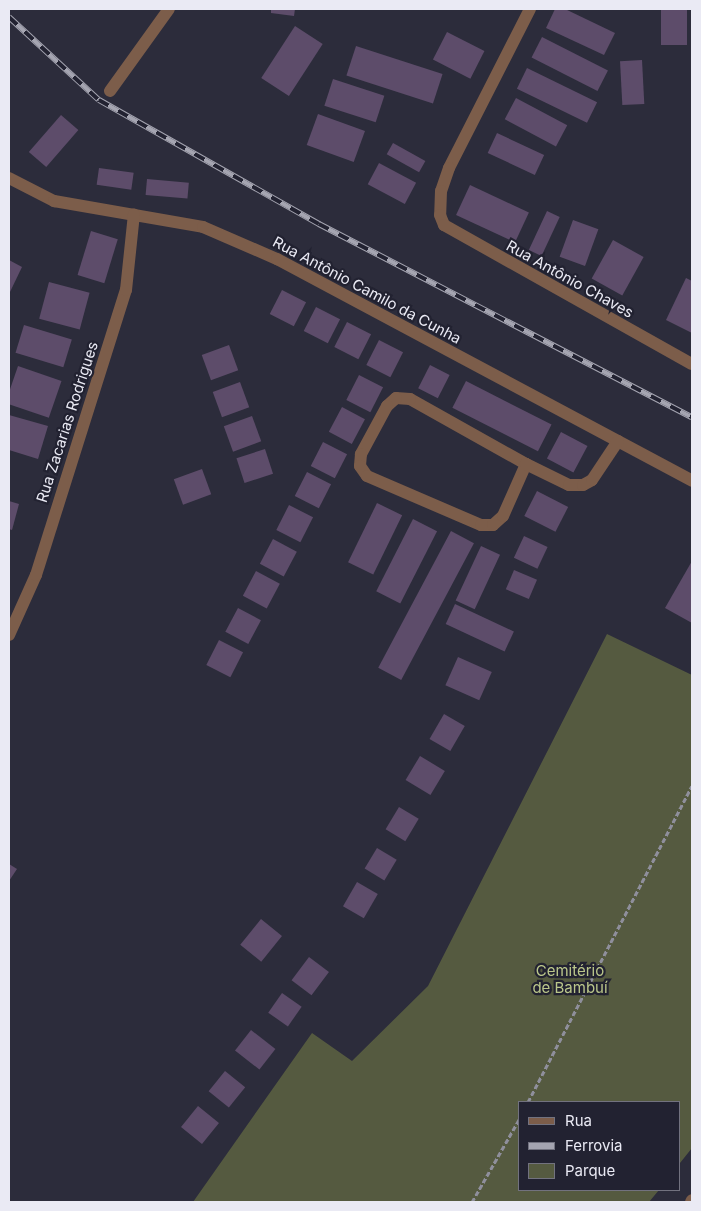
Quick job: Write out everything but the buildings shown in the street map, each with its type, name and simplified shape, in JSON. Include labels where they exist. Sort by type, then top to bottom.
[{"type":"street","points":[[110,91],[169,9]]},
{"type":"street","name":"Rua Antônio Chaves","points":[[530,9],[449,168],[440,214],[454,234],[692,364]]},
{"type":"street","name":"Rua Antônio Camilo da Cunha","points":[[9,178],[54,201],[203,227],[276,260],[692,481]]},
{"type":"street","name":"Rua Zacarias Rodrigues","points":[[9,635],[36,575],[126,290],[134,214]]},
{"type":"street","points":[[526,464],[503,516],[493,524],[481,524],[367,476],[360,466],[360,454],[387,406],[396,398],[410,399],[526,464],[569,485],[583,485],[592,480],[618,441]]},
{"type":"path","points":[[529,1101],[692,786]]},
{"type":"path","points":[[472,1202],[518,1122]]},
{"type":"green space","name":"Cemitério de Bambuí","points":[[607,634],[692,675],[692,1148],[681,1162],[681,1101],[518,1101],[518,1191],[658,1191],[649,1202],[193,1202],[312,1033],[352,1061],[428,986]]},
{"type":"railway","points":[[9,17],[99,100],[319,224],[692,417]]}]
